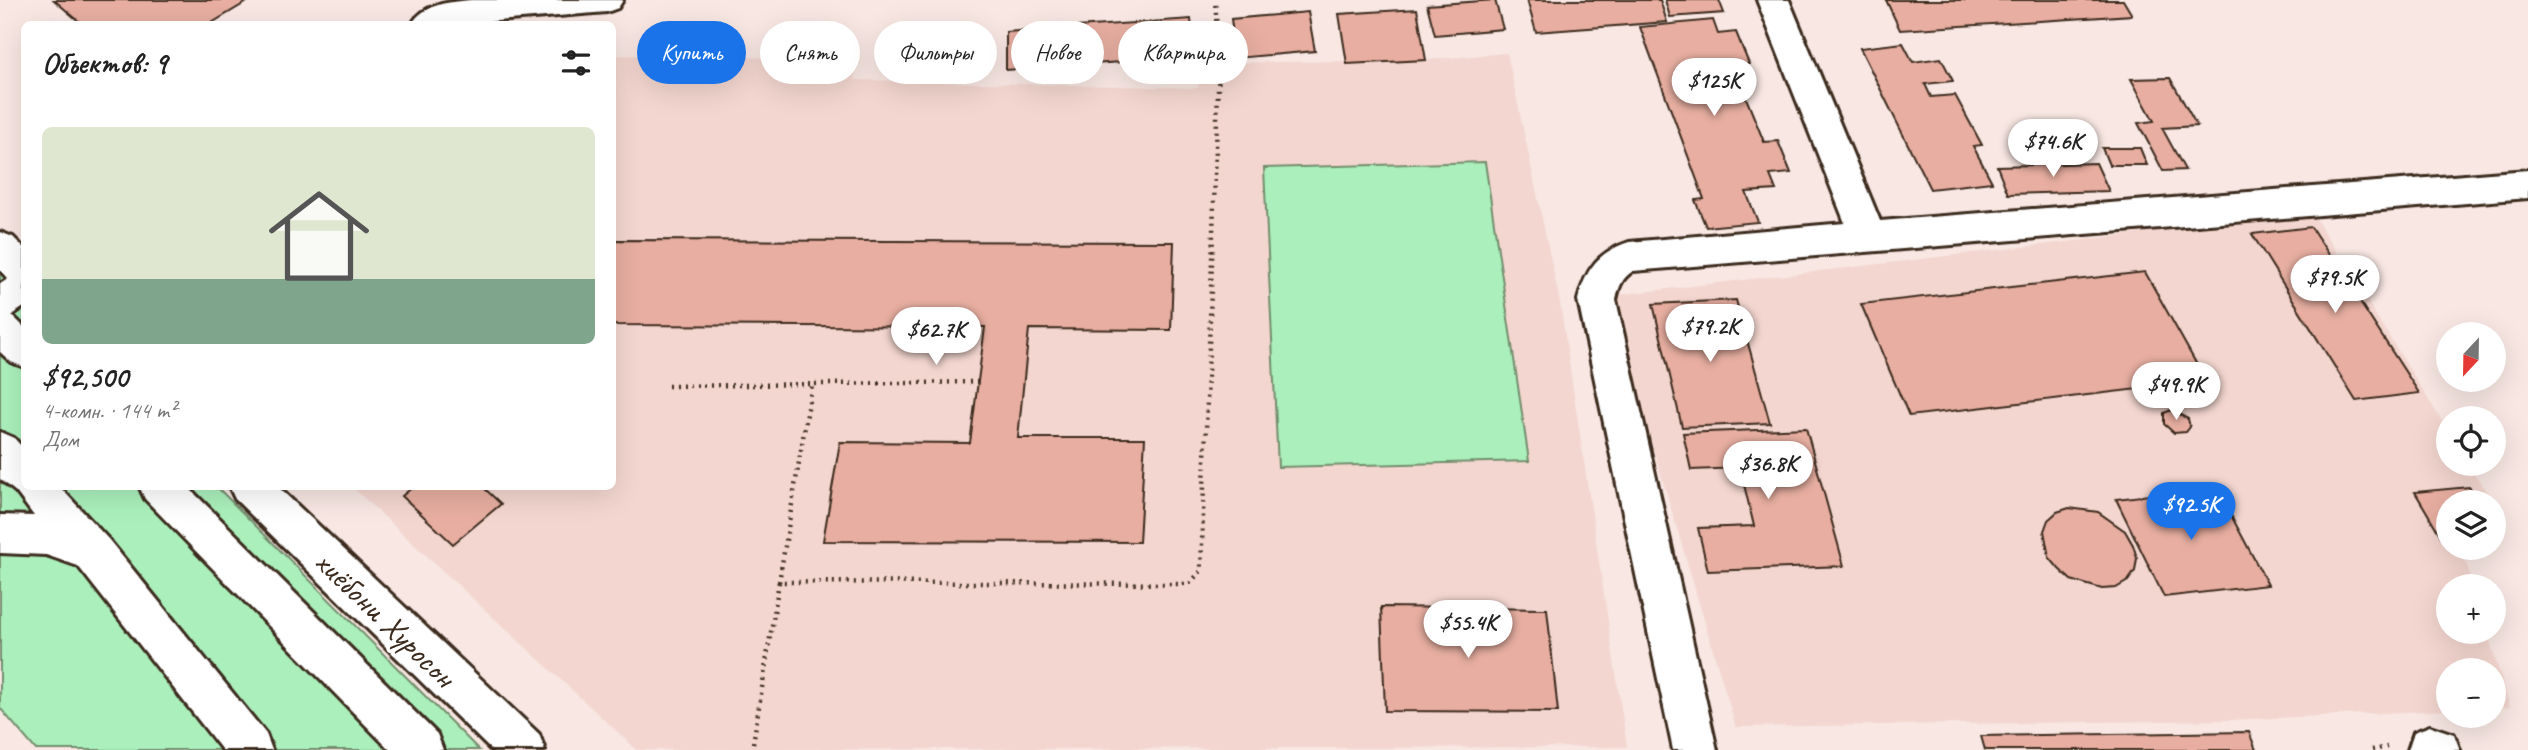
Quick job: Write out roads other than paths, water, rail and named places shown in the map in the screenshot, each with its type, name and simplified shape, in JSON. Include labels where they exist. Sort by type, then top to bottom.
[{"type":"street","points":[[440,13],[607,0]]},
{"type":"street","points":[[1773,0],[1868,236]]},
{"type":"street","points":[[1695,750],[1597,300],[1602,275],[1614,263],[1629,257],[1868,236],[2528,184]]},
{"type":"street","points":[[0,247],[21,268]]},
{"type":"street","points":[[0,304],[21,290]]},
{"type":"street","points":[[0,327],[21,348]]},
{"type":"street","points":[[0,450],[21,474]]},
{"type":"street","points":[[37,490],[94,554],[250,750]]},
{"type":"street","points":[[163,490],[421,750]]},
{"type":"street","name":"хиёбони Хуросон","points":[[252,490],[523,750]]},
{"type":"street","points":[[0,534],[30,533],[66,539],[94,554]]}]
